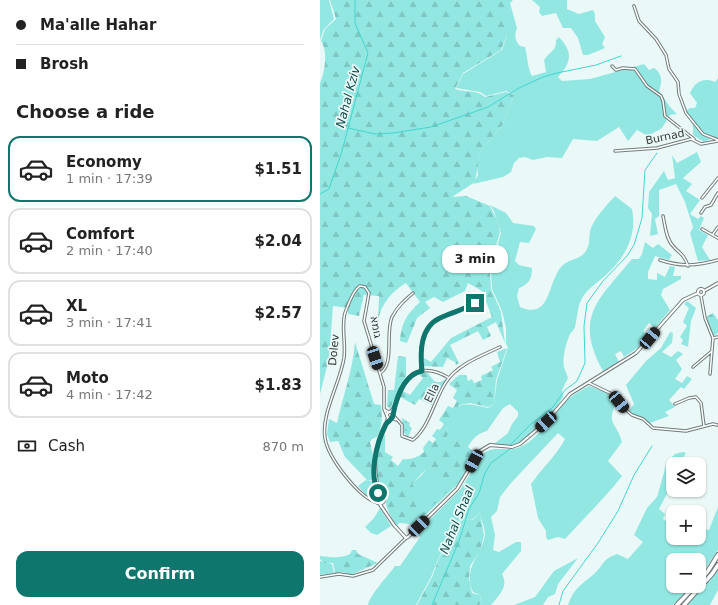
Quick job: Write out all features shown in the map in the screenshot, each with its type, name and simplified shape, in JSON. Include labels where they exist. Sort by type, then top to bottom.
[{"type":"highway","points":[[706,573],[718,554]]},
{"type":"highway","points":[[684,605],[712,574],[718,565]]},
{"type":"highway","points":[[677,605],[688,593]]},
{"type":"main road","points":[[698,293],[701,296],[704,294],[704,291],[718,282]]},
{"type":"main road","points":[[392,416],[379,441],[375,458],[377,497],[378,503],[384,509],[394,525],[406,538],[457,489],[480,451],[490,446],[512,447],[520,444],[546,422],[563,400],[636,353],[683,300],[698,293],[701,289],[704,291]]},
{"type":"main road","points":[[390,412],[392,416]]},
{"type":"main road","points":[[386,425],[387,417],[390,412]]},
{"type":"main road","points":[[387,417],[392,416]]},
{"type":"main road","points":[[377,490],[384,497],[384,509]]},
{"type":"main road","points":[[377,497],[382,495]]},
{"type":"main road","points":[[378,503],[384,502]]},
{"type":"street","points":[[634,6],[639,21],[656,39],[666,55],[669,69],[678,82],[679,94],[686,113],[703,134],[718,141]]},
{"type":"street","points":[[612,66],[616,70],[623,68],[635,69],[647,86],[661,96],[664,101],[664,116],[694,139]]},
{"type":"street","name":"Burnad","points":[[615,151],[657,148],[694,139],[701,144],[718,141]]},
{"type":"street","points":[[702,198],[718,178]]},
{"type":"street","points":[[701,213],[705,207],[711,205],[718,193]]},
{"type":"street","points":[[662,216],[670,243],[674,248],[682,253],[688,266]]},
{"type":"street","points":[[713,234],[718,227]]},
{"type":"street","points":[[702,229],[718,238]]},
{"type":"street","points":[[660,260],[675,265],[688,266],[718,260]]},
{"type":"street","name":"גומא","points":[[363,286],[368,291],[369,295],[365,313],[365,324],[385,391],[384,409]]},
{"type":"street","name":"Dolev","points":[[363,286],[356,289],[346,311],[344,357],[326,421],[325,435],[327,448],[335,463],[370,500]]},
{"type":"street","points":[[380,373],[386,369],[388,364],[389,332],[392,317],[401,304],[413,293]]},
{"type":"street","points":[[701,296],[704,318],[713,338],[710,374]]},
{"type":"street","points":[[422,371],[421,345],[431,326],[440,318],[465,309],[482,297]]},
{"type":"street","points":[[713,338],[718,337]]},
{"type":"street","name":"Ella","points":[[392,416],[402,425],[402,436],[411,441],[415,439],[449,378],[469,362],[500,347]]},
{"type":"street","points":[[693,367],[712,351]]},
{"type":"street","points":[[384,409],[390,412],[407,380],[413,374],[422,371],[432,371],[449,378]]},
{"type":"street","points":[[589,383],[614,396],[624,409],[632,415],[643,419],[653,428],[689,431],[713,424],[718,425]]},
{"type":"street","points":[[675,404],[689,398],[696,397],[701,403],[704,426]]},
{"type":"street","points":[[392,416],[394,407]]},
{"type":"street","points":[[384,409],[387,417]]},
{"type":"street","points":[[370,500],[377,497]]},
{"type":"street","points":[[370,500],[378,503]]},
{"type":"street","points":[[320,577],[339,574],[353,576],[372,570],[406,538]]},
{"type":"green space","points":[[320,0],[329,0],[334,19],[324,29],[320,40]]},
{"type":"green space","points":[[330,0],[507,0],[507,35],[501,50],[463,73],[455,89],[478,93],[485,97],[506,92],[514,95],[503,124],[480,152],[475,182],[452,197],[466,196],[490,206],[497,220],[500,232],[492,260],[490,274],[491,289],[501,312],[505,343],[496,322],[487,327],[491,336],[483,340],[478,331],[450,345],[459,363],[456,365],[455,362],[447,358],[443,367],[424,366],[424,358],[431,362],[451,338],[492,317],[482,291],[468,283],[465,291],[443,302],[434,297],[425,302],[430,308],[417,318],[407,343],[400,341],[403,324],[420,302],[406,283],[388,298],[382,308],[378,320],[379,296],[364,295],[359,316],[348,314],[348,308],[333,306],[329,359],[320,394],[320,83],[324,68],[325,56],[321,41],[325,29],[336,19]]},
{"type":"green space","points":[[507,0],[513,0],[510,3],[517,28],[517,42],[520,46],[525,47],[529,69],[532,76],[546,72],[544,60],[554,49],[556,40],[559,37],[564,42],[569,52],[566,67],[558,77],[562,81],[590,79],[644,64],[649,70],[654,68],[659,73],[661,85],[659,91],[677,114],[670,115],[662,128],[648,136],[637,130],[628,141],[619,127],[597,141],[573,139],[562,158],[547,157],[533,160],[525,157],[519,158],[514,163],[511,172],[503,177],[473,184],[478,175],[477,165],[480,152],[503,124],[514,95],[506,91],[486,96],[480,92],[456,88],[463,74],[502,50],[507,35]]},
{"type":"green space","points":[[532,0],[567,0],[567,9],[579,14],[593,10],[595,14],[595,21],[605,37],[602,44],[605,48],[588,55],[583,55],[578,38],[571,28],[563,28],[556,13],[542,16],[539,12],[540,7]]},
{"type":"green space","points":[[718,78],[718,141],[713,138],[704,142],[693,135],[692,122],[684,112],[690,108],[695,108],[697,103],[690,93],[697,83],[703,80],[715,82]]},
{"type":"green space","points":[[697,152],[701,162],[683,178],[692,184],[686,191],[700,200],[690,214],[698,219],[701,216],[704,218],[699,230],[708,235],[702,247],[710,260],[698,261],[690,233],[693,227],[685,202],[676,184],[659,190],[659,216],[655,219],[658,234],[650,236],[652,214],[648,208],[649,192],[664,171],[668,180],[675,178],[672,155],[677,163]]},
{"type":"green space","points":[[615,196],[632,209],[632,235],[626,251],[621,258],[609,272],[584,295],[580,303],[575,327],[570,334],[565,350],[564,368],[568,378],[562,390],[563,397],[548,417],[533,432],[526,438],[513,445],[494,444],[508,433],[518,416],[518,412],[510,404],[503,408],[487,431],[473,439],[468,447],[476,454],[459,483],[413,527],[410,524],[400,523],[393,511],[409,486],[422,475],[446,439],[448,434],[447,420],[450,413],[454,408],[459,406],[470,405],[488,408],[494,404],[497,380],[508,347],[506,344],[506,328],[502,311],[492,289],[491,273],[501,233],[494,211],[490,205],[506,213],[513,223],[534,226],[536,229],[529,243],[520,242],[515,261],[519,265],[532,268],[529,281],[519,288],[517,296],[520,307],[530,310],[538,308],[543,304],[548,297],[558,272],[563,265],[584,254],[588,245],[590,231],[593,224]]},
{"type":"green space","points":[[645,242],[653,248],[658,244],[672,255],[669,260],[655,256],[648,272],[648,279],[657,280],[657,273],[665,277],[670,266],[675,267],[673,276],[681,276],[681,279],[663,289],[661,295],[670,310],[655,328],[649,323],[643,331],[648,335],[639,347],[624,357],[621,351],[615,354],[619,362],[603,371],[594,352],[590,336],[590,322],[600,298],[632,259],[639,259]]},
{"type":"green space","points":[[687,301],[696,308],[691,321],[688,347],[681,344],[683,340],[680,337],[687,326],[683,322],[689,308],[684,304]]},
{"type":"green space","points":[[713,313],[718,320],[718,333],[714,336],[706,317]]},
{"type":"green space","points":[[670,332],[673,333],[672,343],[662,352],[671,357],[678,351],[683,354],[676,360],[682,369],[675,379],[682,383],[687,376],[692,379],[684,389],[681,387],[669,400],[675,407],[665,412],[669,416],[650,423],[653,427],[629,411],[634,404],[626,385],[646,361],[661,348]]},
{"type":"green space","points":[[355,342],[374,404],[381,405],[382,417],[380,429],[377,437],[372,439],[370,442],[373,455],[372,480],[367,480],[345,457],[338,441],[330,442],[327,434],[329,419],[337,423],[350,373]]},
{"type":"green space","points":[[507,348],[496,380],[494,404],[488,407],[470,403],[459,405],[447,420],[448,434],[445,442],[451,446],[457,441],[474,453],[458,481],[413,525],[423,509],[444,485],[436,473],[432,477],[425,470],[412,484],[424,500],[409,522],[399,523],[397,526],[387,508],[385,495],[379,491],[377,462],[379,448],[385,434],[385,452],[393,457],[391,460],[398,466],[403,459],[412,459],[422,454],[424,452],[423,448],[429,440],[433,443],[436,439],[432,436],[437,429],[440,430],[444,424],[439,420],[448,406],[453,408],[457,401],[453,398],[457,390],[449,384],[459,375],[466,375],[468,381],[472,379],[474,383],[482,380],[481,376],[493,370],[491,367],[500,362],[497,352]]},
{"type":"green space","points":[[398,356],[406,357],[406,376],[390,409],[387,406],[388,390],[394,390]]},
{"type":"green space","points":[[427,372],[435,382],[441,382],[446,379],[432,405],[419,399],[415,405],[400,397],[403,391],[410,395],[423,378],[418,373]]},
{"type":"green space","points":[[589,386],[605,392],[617,402],[612,419],[622,442],[608,461],[622,476],[601,501],[565,539],[558,537],[548,540],[546,537],[546,531],[538,518],[531,484],[565,439],[558,433],[511,483],[500,497],[497,511],[491,517],[495,535],[493,550],[499,552],[516,542],[521,542],[521,551],[502,574],[504,579],[504,587],[491,605],[479,605],[481,602],[480,595],[473,592],[470,583],[471,569],[485,534],[480,513],[471,520],[461,519],[439,557],[431,577],[416,605],[368,605],[379,586],[395,566],[400,566],[420,537],[416,533],[460,490],[482,455],[495,449],[515,449],[526,444],[539,433],[568,399]]},
{"type":"green space","points":[[402,418],[410,423],[409,426],[412,428],[408,437],[403,432]]},
{"type":"green space","points":[[683,452],[686,453],[684,457],[672,457],[675,454]]},
{"type":"green space","points":[[666,466],[666,496],[659,509],[665,514],[663,519],[666,521],[666,545],[706,545],[706,529],[709,530],[718,507],[718,550],[706,568],[706,553],[666,553],[666,593],[685,593],[673,605],[568,605],[575,591],[597,571],[608,558],[617,554],[628,559],[643,542],[634,535],[647,508],[657,497]]},
{"type":"green space","points":[[366,480],[373,481],[376,495],[372,499],[368,497],[358,486]]},
{"type":"green space","points":[[380,508],[391,526],[377,535],[371,533],[365,527],[374,518]]},
{"type":"green space","points":[[480,513],[484,535],[480,551],[470,566],[469,578],[472,593],[480,595],[481,602],[479,605],[417,605],[432,577],[439,558],[462,519],[472,520]]},
{"type":"green space","points":[[352,550],[356,550],[358,554],[378,563],[350,575],[343,572],[335,573],[333,563],[324,563],[320,559],[320,556],[347,556]]},
{"type":"green space","points":[[578,558],[558,584],[555,594],[548,597],[543,605],[514,605],[535,597],[554,571]]},
{"type":"green space","points":[[320,561],[332,564],[334,573],[320,575]]},
{"type":"green space","points":[[718,569],[718,590],[710,605],[685,605],[696,593],[706,593],[706,582]]},
{"type":"waterway","name":"Nahal Kziv","points":[[320,194],[329,189],[342,151],[368,53],[355,23],[355,0]]},
{"type":"waterway","points":[[348,128],[375,134],[393,133],[431,127],[488,107],[519,88],[543,77],[596,65],[621,56]]},
{"type":"waterway","name":"Nahal Shaal","points":[[510,445],[531,424],[553,407],[565,390],[577,381],[585,363],[584,326],[587,303],[603,281],[627,256],[634,245],[642,218],[645,170],[657,153]]},
{"type":"waterway","points":[[559,605],[563,591],[598,543],[618,511],[634,475],[652,446]]},
{"type":"waterway","name":"Nahal Shaal","points":[[432,605],[459,541],[469,509],[479,493],[485,473],[491,463],[510,449]]},
{"type":"route","points":[[378,493],[378,496],[382,495],[377,490],[374,465],[379,441],[387,423],[393,417],[394,407],[405,382],[413,374],[418,371],[422,371],[420,349],[425,335],[437,319],[465,309],[475,303]]}]
